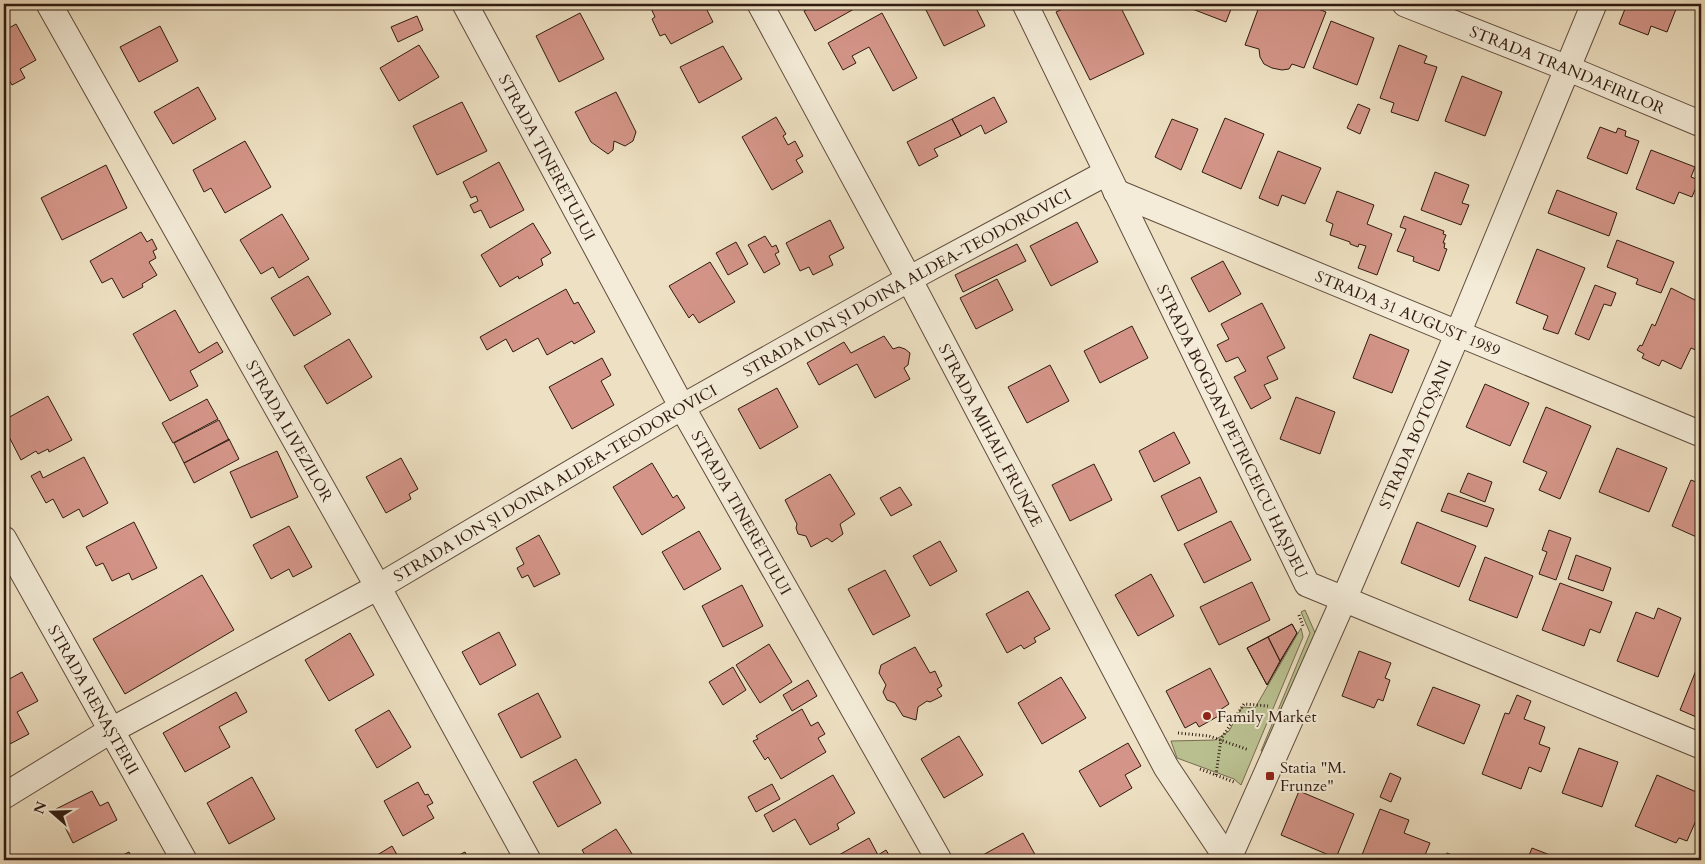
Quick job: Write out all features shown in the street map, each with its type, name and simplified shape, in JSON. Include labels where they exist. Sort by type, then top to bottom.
[{"type":"street","name":"STRADA LIVEZILOR","points":[[48,4],[378,588],[528,860]]},
{"type":"street","name":"STRADA TINERETULUI","points":[[465,4],[682,407],[939,860]]},
{"type":"street","name":"STRADA MIHAIL FRUNZE","points":[[760,4],[909,279],[1166,767],[1228,860]]},
{"type":"street","name":"STRADA BOGDAN PETRICEICU HAȘDEU","points":[[1025,4],[1307,584],[1701,746]]},
{"type":"street","name":"STRADA TRANDAFIRILOR","points":[[1404,4],[1567,68],[1701,124]]},
{"type":"street","name":"STRADA BOTOȘANI","points":[[1228,860],[1344,599],[1458,333],[1594,4]]},
{"type":"street","name":"STRADA ION ȘI DOINA ALDEA-TEODOROVICI","points":[[4,796],[110,731],[378,588],[682,407],[909,279],[1111,183]]},
{"type":"street","name":"STRADA 31 AUGUST 1989","points":[[1111,183],[1458,333],[1701,434]]},
{"type":"street","name":"STRADA RENAȘTERII","points":[[4,539],[184,860]]},
{"type":"path","points":[[1216,775],[1221,739],[1244,704],[1276,707]]},
{"type":"path","points":[[1172,726],[1176,733],[1209,736],[1256,753]]},
{"type":"green space","points":[[1305,610],[1316,635],[1267,752],[1261,751],[1310,633],[1301,612]]},
{"type":"green space","points":[[1301,628],[1303,637],[1241,785],[1234,779],[1177,758],[1171,741],[1215,740],[1229,731],[1242,707],[1255,708]]},
{"type":"building","points":[[649,4],[704,4],[713,22],[671,44],[665,34],[660,36],[652,19],[655,17]]},
{"type":"building","points":[[807,4],[851,4],[854,9],[815,31],[804,11],[810,8]]},
{"type":"building","points":[[923,4],[974,4],[985,26],[944,46]]},
{"type":"building","points":[[1073,4],[1119,4],[1144,54],[1090,80],[1056,12]]},
{"type":"building","points":[[1182,4],[1233,4],[1226,22]]},
{"type":"building","points":[[1260,4],[1309,4],[1326,12],[1304,68],[1292,64],[1289,69],[1272,68],[1264,64],[1260,57],[1259,49],[1245,45]]},
{"type":"building","points":[[1627,4],[1678,4],[1667,32],[1651,26],[1648,35],[1619,24]]},
{"type":"building","points":[[580,13],[604,59],[559,82],[536,36]]},
{"type":"building","points":[[882,13],[917,78],[893,91],[869,47],[852,56],[856,63],[843,70],[828,43]]},
{"type":"building","points":[[417,16],[423,30],[398,42],[391,27]]},
{"type":"building","points":[[1331,21],[1374,38],[1357,85],[1313,68]]},
{"type":"building","points":[[16,24],[36,60],[20,69],[25,78],[12,85],[7,77],[4,79],[4,31]]},
{"type":"building","points":[[160,26],[178,61],[139,82],[120,47]]},
{"type":"building","points":[[419,45],[439,77],[399,101],[380,68]]},
{"type":"building","points":[[1399,45],[1427,56],[1424,63],[1437,67],[1418,121],[1391,112],[1394,103],[1380,98]]},
{"type":"building","points":[[723,46],[742,79],[699,103],[680,67]]},
{"type":"building","points":[[1462,76],[1502,92],[1485,136],[1445,121]]},
{"type":"building","points":[[198,87],[216,119],[173,144],[154,112]]},
{"type":"building","points":[[616,92],[636,132],[633,141],[625,146],[614,141],[613,150],[608,154],[591,142],[575,112]]},
{"type":"building","points":[[994,97],[1007,122],[985,134],[981,125],[961,136],[952,119]]},
{"type":"building","points":[[462,102],[487,151],[437,175],[413,126]]},
{"type":"building","points":[[1358,104],[1370,109],[1360,134],[1347,128]]},
{"type":"building","points":[[776,117],[786,134],[783,136],[788,145],[795,141],[803,156],[796,160],[803,172],[772,190],[742,137]]},
{"type":"building","points":[[1225,118],[1264,134],[1241,189],[1202,172]]},
{"type":"building","points":[[952,119],[961,136],[934,149],[938,156],[919,166],[907,142]]},
{"type":"building","points":[[1172,119],[1198,129],[1181,170],[1155,157]]},
{"type":"building","points":[[1600,127],[1616,133],[1618,128],[1626,131],[1625,136],[1639,141],[1627,174],[1587,158]]},
{"type":"building","points":[[245,141],[271,187],[225,213],[211,188],[204,192],[193,170]]},
{"type":"building","points":[[1651,150],[1695,167],[1691,177],[1699,180],[1692,197],[1679,192],[1674,204],[1636,189]]},
{"type":"building","points":[[1278,151],[1321,168],[1305,204],[1282,195],[1278,206],[1259,198]]},
{"type":"building","points":[[499,162],[524,210],[490,228],[481,210],[474,213],[470,205],[478,201],[476,196],[471,198],[463,182]]},
{"type":"building","points":[[106,165],[127,208],[62,240],[41,198]]},
{"type":"building","points":[[1435,172],[1469,185],[1462,203],[1469,205],[1461,225],[1421,210]]},
{"type":"building","points":[[1557,190],[1617,213],[1609,236],[1548,213]]},
{"type":"building","points":[[1337,191],[1374,205],[1367,224],[1392,234],[1377,275],[1358,268],[1366,246],[1359,244],[1358,247],[1330,235],[1333,224],[1326,221]]},
{"type":"building","points":[[282,214],[309,259],[279,278],[273,267],[261,274],[240,240]]},
{"type":"building","points":[[1404,216],[1444,231],[1443,234],[1446,235],[1443,243],[1445,243],[1444,248],[1447,249],[1439,271],[1413,261],[1414,257],[1397,251],[1406,229],[1400,227]]},
{"type":"building","points":[[830,220],[844,248],[829,256],[833,265],[813,275],[809,267],[800,271],[786,243]]},
{"type":"building","points":[[1077,222],[1098,262],[1051,286],[1030,246]]},
{"type":"building","points":[[533,223],[551,253],[541,259],[543,265],[519,279],[518,276],[500,287],[481,255]]},
{"type":"building","points":[[141,232],[147,242],[152,239],[157,249],[153,251],[156,258],[149,262],[157,275],[142,284],[143,287],[123,298],[112,278],[102,283],[90,261]]},
{"type":"building","points":[[765,236],[772,247],[776,245],[779,252],[775,254],[780,264],[764,273],[748,245]]},
{"type":"building","points":[[1617,240],[1674,262],[1661,293],[1636,284],[1638,279],[1607,267]]},
{"type":"building","points":[[736,242],[748,264],[728,275],[716,253]]},
{"type":"building","points":[[1017,244],[1026,261],[963,292],[955,275]]},
{"type":"building","points":[[1537,249],[1585,268],[1558,334],[1543,329],[1548,316],[1516,303]]},
{"type":"building","points":[[1223,261],[1241,294],[1209,312],[1191,278]]},
{"type":"building","points":[[710,262],[735,302],[699,323],[693,314],[689,318],[669,286]]},
{"type":"building","points":[[308,276],[331,314],[294,336],[271,298]]},
{"type":"building","points":[[997,279],[1013,310],[976,329],[960,298]]},
{"type":"building","points":[[1595,285],[1616,293],[1611,306],[1604,304],[1589,340],[1575,334]]},
{"type":"building","points":[[1671,288],[1701,303],[1701,350],[1700,352],[1691,348],[1681,369],[1662,360],[1659,366],[1642,358],[1644,354],[1637,350],[1640,345],[1642,346],[1652,324],[1655,326]]},
{"type":"building","points":[[566,289],[574,304],[578,302],[595,332],[574,344],[572,341],[547,355],[538,338],[513,352],[506,339],[487,350],[480,337]]},
{"type":"building","points":[[1262,303],[1285,348],[1267,357],[1278,379],[1264,385],[1271,398],[1251,409],[1234,377],[1246,371],[1238,357],[1226,362],[1217,345],[1229,339],[1221,324]]},
{"type":"building","points":[[175,310],[199,353],[217,342],[223,352],[190,371],[198,386],[170,401],[133,334]]},
{"type":"building","points":[[1132,326],[1148,358],[1100,383],[1084,351]]},
{"type":"building","points":[[1370,334],[1409,350],[1392,393],[1353,378]]},
{"type":"building","points":[[884,336],[893,349],[899,347],[910,353],[908,365],[904,368],[910,379],[875,398],[857,364],[819,385],[807,363],[844,342],[851,353]]},
{"type":"building","points":[[349,339],[372,377],[327,404],[304,366]]},
{"type":"building","points":[[602,358],[611,375],[601,381],[614,405],[572,429],[549,387]]},
{"type":"building","points":[[1050,365],[1069,401],[1027,423],[1008,387]]},
{"type":"building","points":[[1485,384],[1529,403],[1510,446],[1466,427]]},
{"type":"building","points":[[777,388],[798,427],[760,449],[738,409]]},
{"type":"building","points":[[48,396],[72,440],[49,452],[48,449],[38,454],[36,451],[21,460],[4,427],[4,420]]},
{"type":"building","points":[[1296,397],[1335,412],[1320,454],[1280,439]]},
{"type":"building","points":[[207,399],[218,419],[173,443],[162,423]]},
{"type":"building","points":[[1546,407],[1591,426],[1560,499],[1539,490],[1547,472],[1523,462]]},
{"type":"building","points":[[219,420],[229,440],[184,463],[174,443]]},
{"type":"building","points":[[1174,432],[1190,463],[1154,482],[1139,451]]},
{"type":"building","points":[[229,439],[239,459],[194,483],[184,463]]},
{"type":"building","points":[[1617,448],[1667,468],[1649,512],[1599,492]]},
{"type":"building","points":[[277,451],[298,497],[251,518],[230,472]]},
{"type":"building","points":[[84,457],[108,503],[83,517],[79,509],[63,518],[53,499],[46,503],[31,476],[40,471],[43,478]]},
{"type":"building","points":[[401,458],[418,489],[409,494],[411,499],[386,513],[366,477]]},
{"type":"building","points":[[652,463],[673,498],[677,495],[685,508],[642,535],[613,487]]},
{"type":"building","points":[[1094,464],[1112,500],[1070,521],[1052,485]]},
{"type":"building","points":[[1468,473],[1492,482],[1485,502],[1460,492]]},
{"type":"building","points":[[830,474],[855,514],[840,524],[843,534],[832,542],[827,538],[811,547],[806,536],[798,534],[797,524],[785,500]]},
{"type":"building","points":[[1200,477],[1217,512],[1178,531],[1161,496]]},
{"type":"building","points":[[1691,480],[1701,484],[1701,539],[1672,526]]},
{"type":"building","points":[[900,487],[912,505],[891,516],[880,498]]},
{"type":"building","points":[[1448,493],[1494,509],[1487,527],[1441,511]]},
{"type":"building","points":[[1231,521],[1251,560],[1204,583],[1184,544]]},
{"type":"building","points":[[134,522],[157,568],[132,580],[129,573],[112,581],[103,563],[96,566],[86,547]]},
{"type":"building","points":[[1417,522],[1476,546],[1459,587],[1401,563]]},
{"type":"building","points":[[289,526],[312,567],[293,577],[289,569],[271,579],[253,545]]},
{"type":"building","points":[[1549,530],[1571,538],[1556,580],[1539,574],[1547,552],[1542,550]]},
{"type":"building","points":[[699,531],[721,569],[684,590],[662,552]]},
{"type":"building","points":[[539,535],[560,574],[534,587],[528,575],[522,578],[517,568],[524,564],[516,548]]},
{"type":"building","points":[[940,541],[957,571],[930,586],[913,556]]},
{"type":"building","points":[[1576,555],[1611,568],[1603,591],[1568,579]]},
{"type":"building","points":[[1485,557],[1533,576],[1517,618],[1469,600]]},
{"type":"building","points":[[885,570],[910,616],[873,635],[848,589]]},
{"type":"building","points":[[1151,574],[1174,616],[1138,636],[1115,595]]},
{"type":"building","points":[[202,575],[234,630],[125,694],[93,639]]},
{"type":"building","points":[[1252,582],[1270,620],[1219,645],[1200,607]]},
{"type":"building","points":[[1560,583],[1612,602],[1600,633],[1590,629],[1584,646],[1542,630]]},
{"type":"building","points":[[742,585],[763,626],[723,647],[702,606]]},
{"type":"building","points":[[1028,591],[1050,629],[1034,638],[1036,642],[1024,649],[1021,645],[1007,653],[986,614]]},
{"type":"building","points":[[1658,608],[1681,618],[1658,677],[1617,661],[1636,612],[1654,619]]},
{"type":"building","points":[[1292,624],[1297,633],[1267,685],[1247,648]]},
{"type":"building","points":[[1292,624],[1297,633],[1280,661],[1268,637]]},
{"type":"building","points":[[499,632],[516,665],[480,685],[462,652]]},
{"type":"building","points":[[350,633],[374,675],[329,701],[305,660]]},
{"type":"building","points":[[1268,637],[1280,661],[1267,685],[1247,648]]},
{"type":"building","points":[[769,644],[792,682],[760,703],[736,665]]},
{"type":"building","points":[[915,647],[930,673],[935,671],[942,686],[937,689],[942,696],[930,702],[927,701],[918,707],[916,720],[903,716],[895,703],[887,700],[883,692],[886,685],[879,673],[881,665]]},
{"type":"building","points":[[1359,651],[1391,663],[1385,678],[1390,680],[1383,701],[1378,699],[1374,708],[1342,696]]},
{"type":"building","points":[[1701,658],[1701,719],[1680,710]]},
{"type":"building","points":[[733,667],[746,690],[723,705],[709,682]]},
{"type":"building","points":[[1210,668],[1229,704],[1220,710],[1222,714],[1199,727],[1196,722],[1185,728],[1166,691]]},
{"type":"building","points":[[22,672],[38,701],[17,712],[29,734],[8,745],[4,737],[4,682]]},
{"type":"building","points":[[1061,677],[1086,718],[1042,744],[1018,703]]},
{"type":"building","points":[[808,680],[817,696],[792,711],[783,695]]},
{"type":"building","points":[[1433,687],[1480,705],[1464,744],[1417,725]]},
{"type":"building","points":[[236,692],[247,712],[219,727],[230,747],[185,772],[163,733]]},
{"type":"building","points":[[538,693],[561,737],[521,758],[498,714]]},
{"type":"building","points":[[1517,695],[1531,701],[1524,719],[1545,727],[1539,744],[1550,748],[1541,772],[1529,767],[1521,789],[1482,774],[1505,713],[1509,714]]},
{"type":"building","points":[[802,709],[811,726],[818,722],[825,734],[818,738],[826,752],[781,779],[768,757],[765,760],[753,741],[758,739],[756,736]]},
{"type":"building","points":[[389,710],[411,747],[377,768],[355,730]]},
{"type":"building","points":[[959,736],[983,775],[944,798],[921,759]]},
{"type":"building","points":[[1128,743],[1141,766],[1125,775],[1132,788],[1100,807],[1079,771]]},
{"type":"building","points":[[1579,748],[1618,762],[1602,807],[1562,793]]},
{"type":"building","points":[[576,759],[601,803],[558,827],[533,782]]},
{"type":"building","points":[[1390,773],[1401,778],[1391,802],[1380,797]]},
{"type":"building","points":[[833,775],[855,813],[837,824],[839,829],[810,845],[795,819],[773,832],[764,815]]},
{"type":"building","points":[[1657,775],[1701,794],[1701,809],[1687,841],[1679,838],[1676,843],[1635,826]]},
{"type":"building","points":[[252,777],[275,819],[229,844],[207,803]]},
{"type":"building","points":[[418,782],[425,795],[428,794],[433,803],[427,806],[434,818],[403,836],[384,801]]},
{"type":"building","points":[[772,784],[780,799],[756,812],[748,797]]},
{"type":"building","points":[[92,791],[100,806],[108,802],[117,820],[73,843],[56,809]]},
{"type":"building","points":[[1299,791],[1354,814],[1336,858],[1281,835]]},
{"type":"building","points":[[1380,809],[1409,820],[1404,833],[1430,843],[1423,860],[1360,860]]},
{"type":"building","points":[[616,829],[636,860],[588,860],[582,850]]},
{"type":"building","points":[[1023,833],[1038,860],[983,860],[981,856]]},
{"type":"building","points":[[869,838],[878,855],[886,850],[892,860],[830,860]]},
{"type":"building","points":[[392,846],[400,860],[369,860]]},
{"type":"building","points":[[1532,848],[1550,855],[1548,860],[1527,860]]},
{"type":"building","points":[[129,852],[133,860],[113,860]]},
{"type":"building","points":[[465,852],[469,860],[449,860]]},
{"type":"building","points":[[1447,853],[1464,860],[1444,860]]},
{"type":"place","name":"Family Market","points":[[1207,716]]},
{"type":"place","name":"Statia \"M. Frunze\"","points":[[1270,776]]}]
